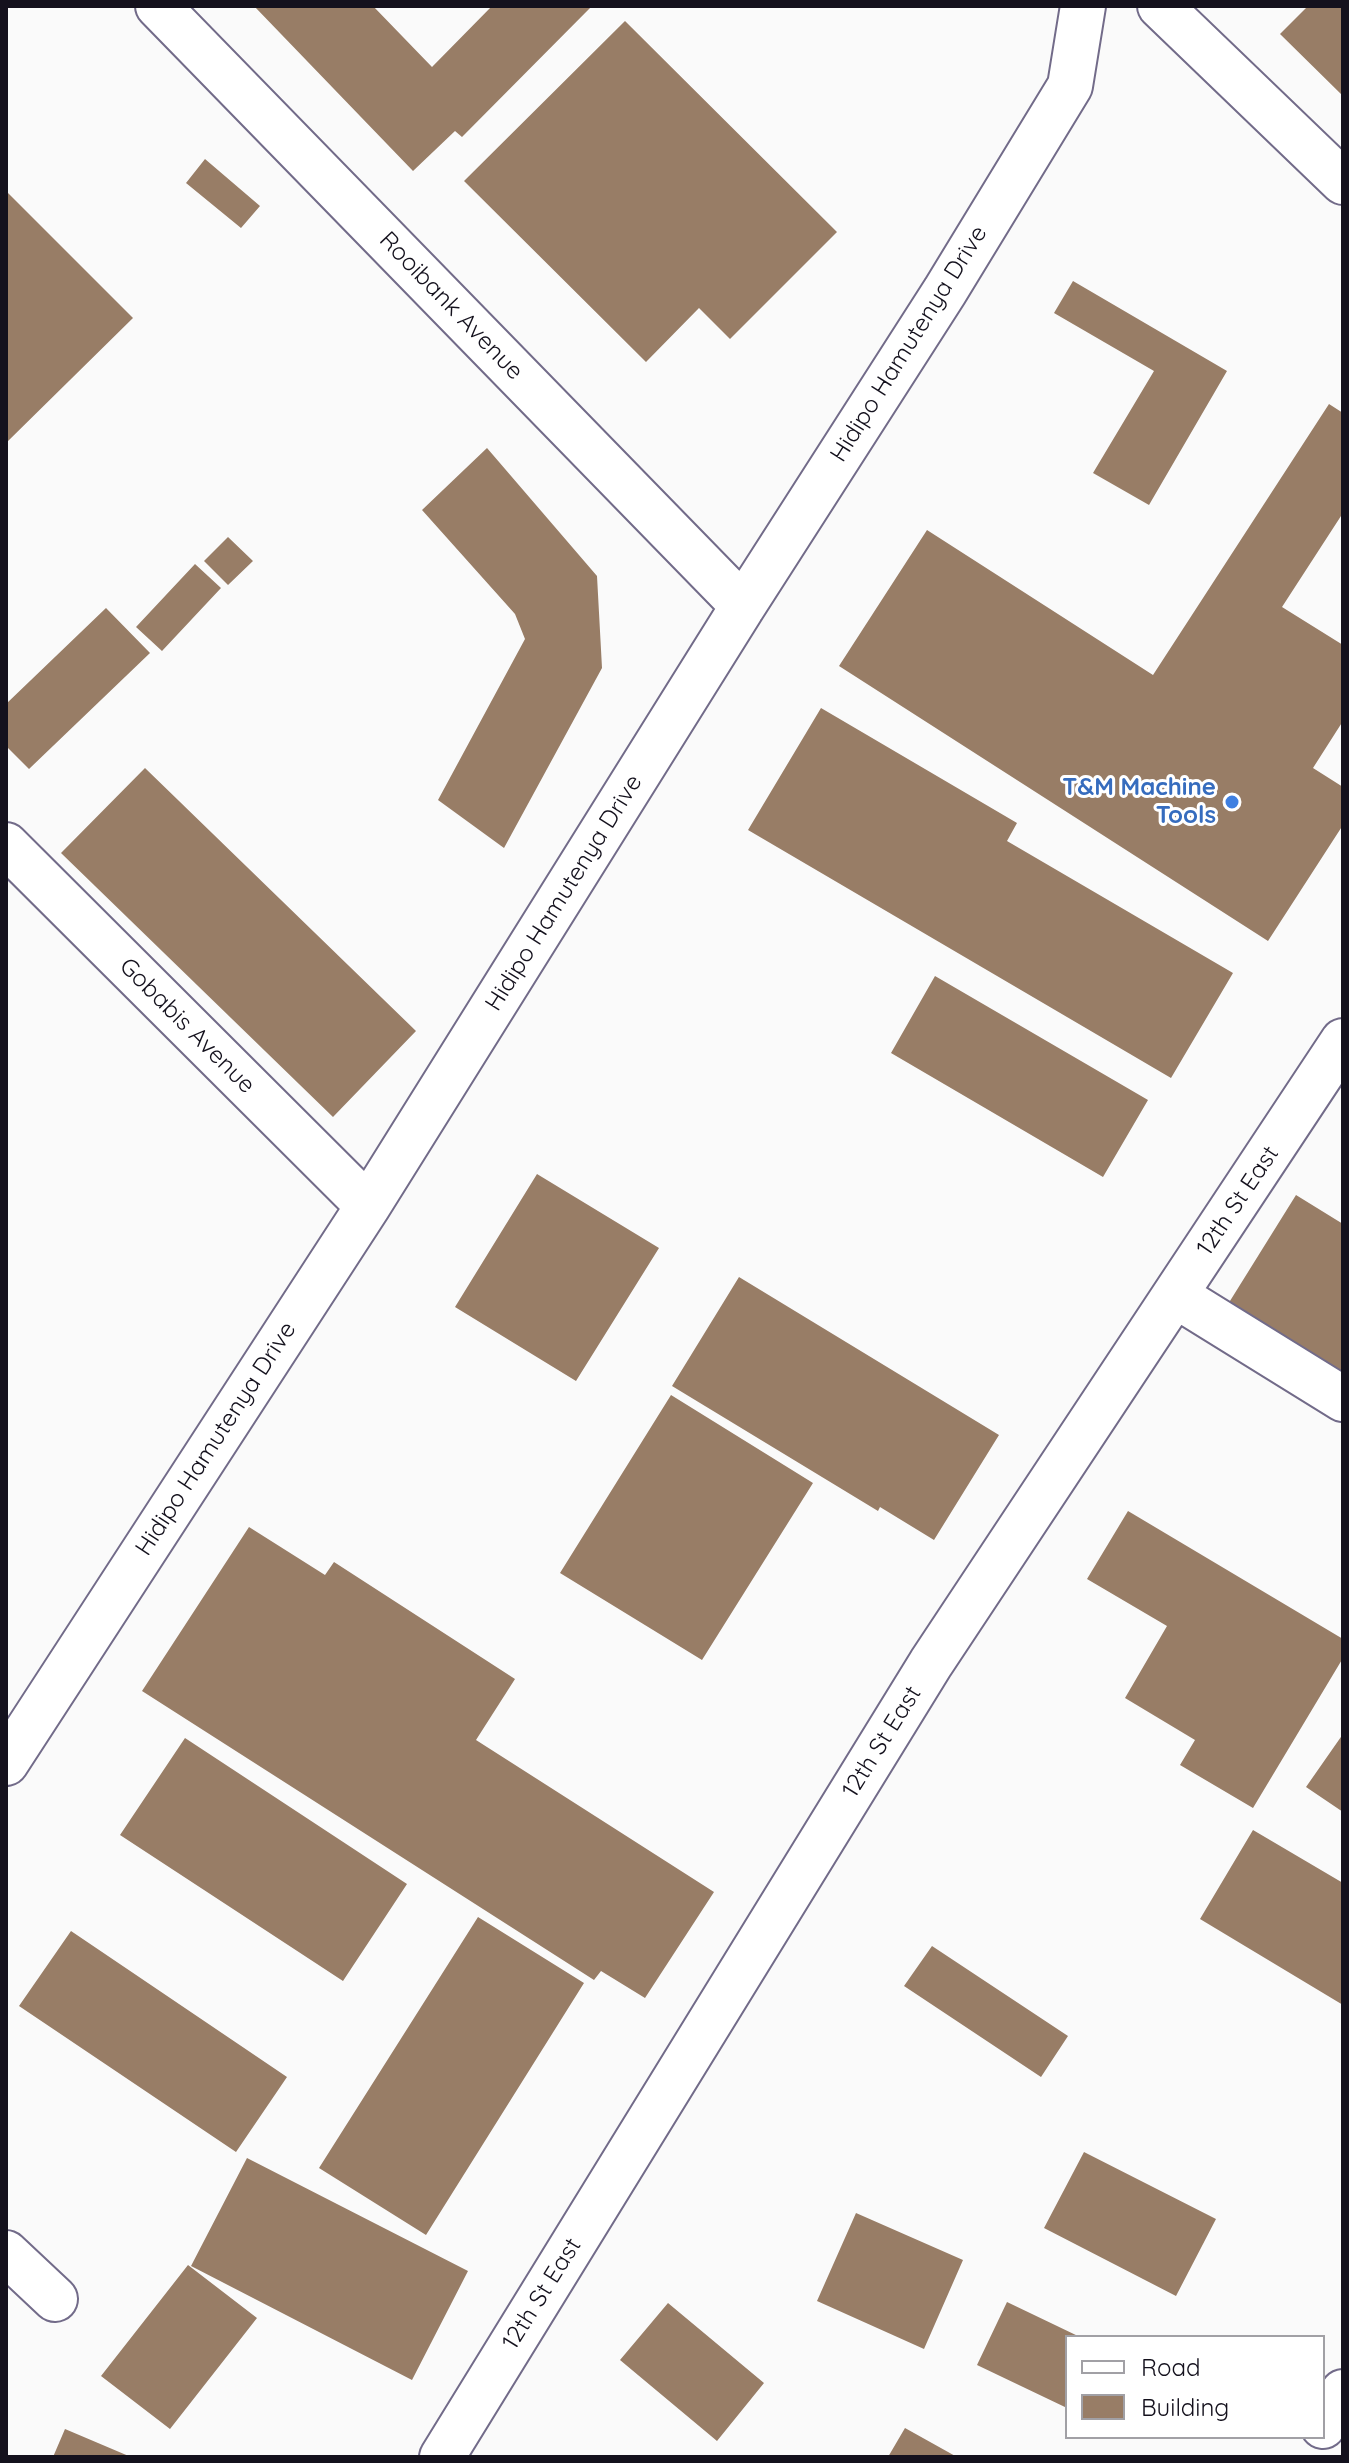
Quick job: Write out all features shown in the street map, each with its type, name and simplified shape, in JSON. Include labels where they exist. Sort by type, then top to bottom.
[{"type":"street","name":"Rooibank Avenue","points":[[158,6],[743,606]]},
{"type":"street","name":"Hidipo Hamutenya Drive","points":[[6,1763],[368,1206],[743,606],[945,291],[1070,86],[1083,6]]},
{"type":"street","points":[[1160,6],[1343,182]]},
{"type":"street","name":"Gobabis Avenue","points":[[6,845],[368,1206]]},
{"type":"street","name":"12th St East","points":[[442,2457],[931,1663],[1343,1041]]},
{"type":"street","points":[[1175,1295],[1343,1399]]},
{"type":"street","points":[[6,2253],[55,2299]]},
{"type":"street","points":[[1325,2423],[1343,2392]]},
{"type":"street","points":[[1305,2457],[1316,2439]]},
{"type":"building","points":[[254,6],[373,6],[432,67],[492,6],[592,6],[462,137],[455,131],[413,171]]},
{"type":"building","points":[[1308,6],[1343,6],[1343,96],[1280,34]]},
{"type":"building","points":[[625,21],[837,232],[730,339],[699,308],[646,362],[464,181]]},
{"type":"building","points":[[205,159],[260,206],[241,228],[186,183]]},
{"type":"building","points":[[6,191],[133,318],[6,443]]},
{"type":"building","points":[[1073,281],[1227,371],[1149,505],[1093,473],[1154,371],[1054,313]]},
{"type":"building","points":[[1329,404],[1343,413],[1343,518],[1341,516],[1282,607],[1343,645],[1343,721],[1313,768],[1343,787],[1343,825],[1268,941],[839,666],[927,530],[1153,675]]},
{"type":"building","points":[[487,448],[597,576],[602,668],[504,848],[438,800],[525,639],[515,614],[422,510]]},
{"type":"building","points":[[228,537],[253,561],[228,585],[204,561]]},
{"type":"building","points":[[195,564],[221,588],[162,651],[136,627]]},
{"type":"building","points":[[106,608],[150,653],[29,769],[6,746],[6,704]]},
{"type":"building","points":[[821,708],[1017,823],[1007,841],[1233,973],[1171,1078],[748,830]]},
{"type":"building","points":[[145,768],[416,1031],[333,1117],[61,853]]},
{"type":"building","points":[[935,976],[1148,1100],[1103,1177],[891,1053]]},
{"type":"building","points":[[537,1174],[659,1248],[576,1381],[455,1307]]},
{"type":"building","points":[[1296,1195],[1343,1224],[1343,1392],[1220,1317]]},
{"type":"building","points":[[739,1277],[999,1435],[934,1540],[880,1507],[878,1511],[672,1386]]},
{"type":"building","points":[[671,1395],[813,1483],[702,1660],[560,1573]]},
{"type":"building","points":[[1128,1511],[1343,1639],[1343,1658],[1253,1808],[1180,1765],[1195,1740],[1125,1698],[1167,1626],[1087,1579]]},
{"type":"building","points":[[249,1527],[325,1575],[334,1562],[515,1679],[476,1740],[714,1892],[645,1998],[601,1971],[594,1980],[142,1691]]},
{"type":"building","points":[[1343,1734],[1343,1812],[1306,1787]]},
{"type":"building","points":[[185,1738],[407,1884],[343,1981],[120,1835]]},
{"type":"building","points":[[1253,1830],[1343,1883],[1343,2005],[1200,1919]]},
{"type":"building","points":[[478,1917],[584,1983],[426,2235],[319,2168]]},
{"type":"building","points":[[71,1931],[287,2077],[236,2152],[19,2006]]},
{"type":"building","points":[[932,1946],[1068,2036],[1041,2077],[904,1986]]},
{"type":"building","points":[[1084,2152],[1216,2219],[1176,2296],[1044,2228]]},
{"type":"building","points":[[247,2158],[468,2271],[412,2380],[191,2266]]},
{"type":"building","points":[[856,2213],[963,2260],[924,2349],[817,2301]]},
{"type":"building","points":[[188,2265],[257,2318],[170,2429],[101,2376]]},
{"type":"building","points":[[1007,2302],[1076,2335],[1065,2335],[1065,2407],[977,2365]]},
{"type":"building","points":[[668,2303],[764,2383],[717,2441],[620,2360]]},
{"type":"building","points":[[905,2428],[957,2457],[888,2457]]},
{"type":"building","points":[[65,2429],[131,2457],[53,2457]]},
{"type":"place","name":"T&M Machine Tools","points":[[1232,802]]}]
